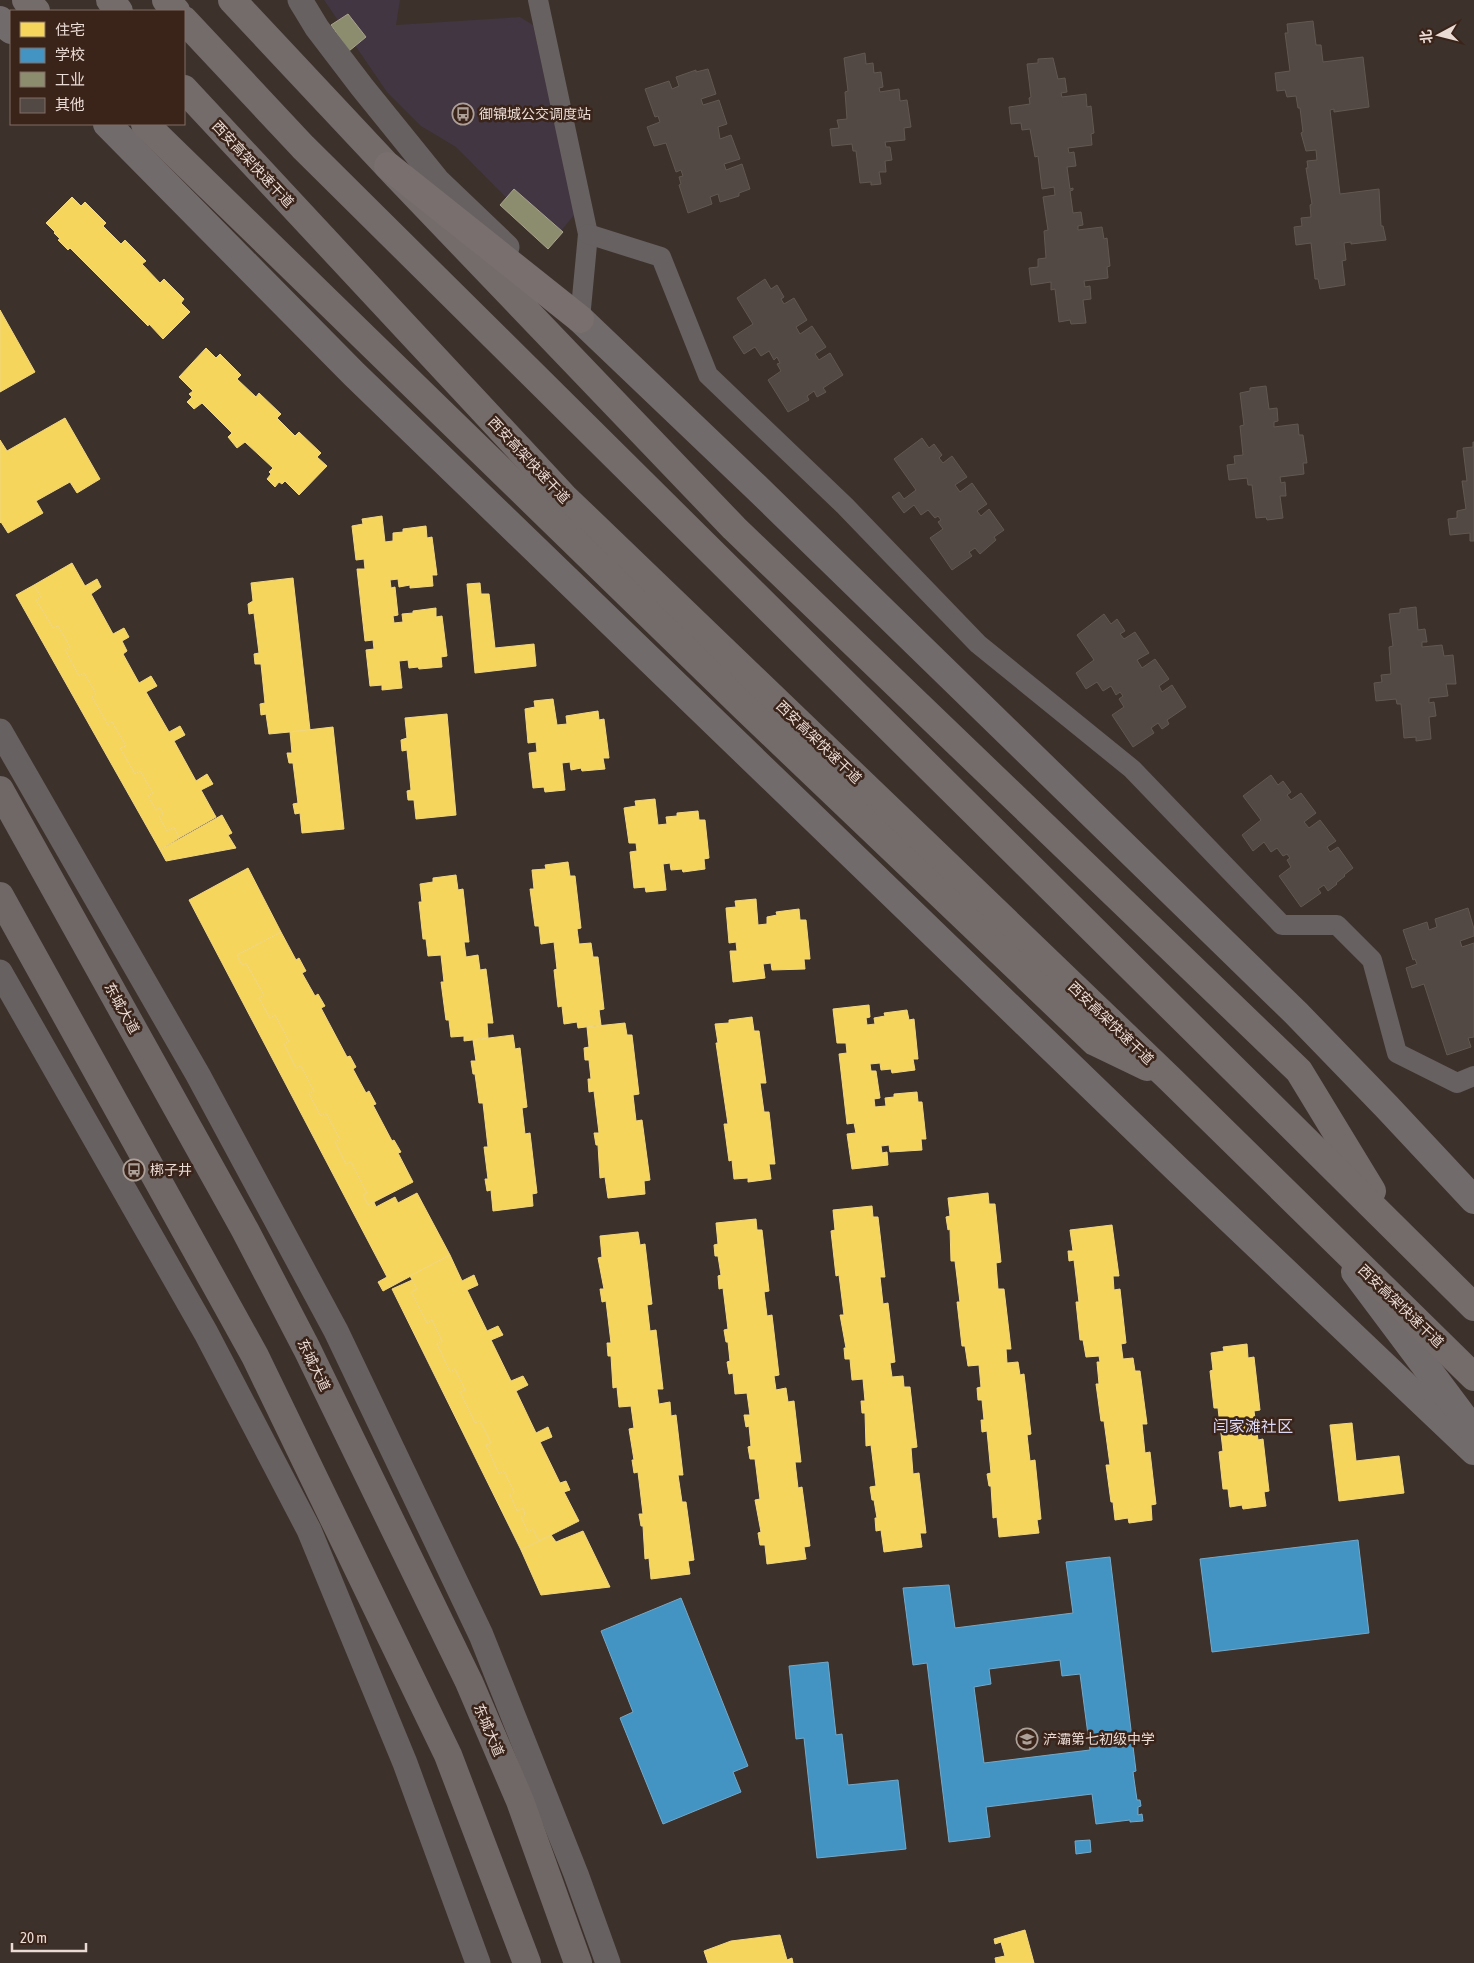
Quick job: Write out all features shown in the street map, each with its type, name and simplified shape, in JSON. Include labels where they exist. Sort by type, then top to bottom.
[{"type":"highway","points":[[26,0],[35,10]]},
{"type":"highway","points":[[110,0],[118,10]]},
{"type":"highway","points":[[166,0],[175,10]]},
{"type":"highway","points":[[232,0],[734,528],[1299,1071],[1395,1228]]},
{"type":"highway","points":[[242,0],[262,32]]},
{"type":"highway","points":[[185,21],[303,147],[1474,1307]]},
{"type":"highway","name":"西安高架快速干道","points":[[185,90],[564,498],[1170,1079],[1474,1377]]},
{"type":"highway","points":[[146,125],[738,701],[1095,1042],[1170,1079]]},
{"type":"highway","points":[[388,166],[580,319]]},
{"type":"main road","points":[[0,20],[10,29]]},
{"type":"main road","points":[[108,125],[362,380],[1164,1156],[1474,1451]]},
{"type":"main road","points":[[580,319],[770,501],[1296,1013],[1474,1200]]},
{"type":"main road","name":"东城大道","points":[[0,790],[245,1230],[306,1349],[469,1682],[520,1800],[578,1963]]},
{"type":"main road","points":[[0,896],[255,1356],[448,1755],[527,1963]]},
{"type":"main road","points":[[1323,1229],[1474,1431]]},
{"type":"street","points":[[300,0],[317,28],[438,181],[580,319]]},
{"type":"street","points":[[538,0],[588,234],[580,319]]},
{"type":"street","points":[[588,234],[661,257],[708,375],[845,506],[978,644],[1132,769],[1282,926],[1337,925],[1372,960],[1397,1053],[1458,1083],[1474,1076]]},
{"type":"street","points":[[0,731],[198,1075],[336,1331],[481,1635],[576,1874],[608,1963]]},
{"type":"street","points":[[0,972],[206,1333],[309,1530],[405,1763],[478,1963]]},
{"type":"shaded area","name":"御锦城公交调度站","points":[[324,0],[400,0],[396,25],[520,17],[533,25],[575,214],[551,243],[456,147],[421,126],[387,92]]},
{"type":"building: 住宅","points":[[72,197],[81,206],[85,202],[106,223],[103,226],[121,244],[125,240],[146,261],[142,264],[160,283],[164,279],[184,299],[181,303],[190,312],[163,339],[70,248],[68,250],[46,223]]},
{"type":"building: 住宅","points":[[0,310],[35,372],[0,392]]},
{"type":"building: 住宅","points":[[206,348],[216,358],[220,354],[241,375],[237,379],[256,397],[259,393],[281,414],[277,418],[295,436],[299,432],[321,453],[317,457],[327,466],[299,495],[285,481],[282,484],[279,482],[275,487],[267,479],[271,474],[269,472],[273,468],[245,442],[237,448],[228,437],[232,433],[202,403],[194,409],[187,402],[192,397],[189,394],[193,391],[179,377]]},
{"type":"building: 住宅","points":[[65,418],[100,479],[77,493],[70,482],[36,501],[43,513],[8,533],[0,523],[0,440],[7,451]]},
{"type":"building: 住宅","points":[[382,516],[385,542],[393,541],[393,533],[403,532],[403,529],[426,526],[427,538],[432,537],[437,575],[432,575],[433,586],[410,588],[410,585],[399,587],[398,579],[390,580],[391,588],[395,587],[398,615],[393,616],[394,623],[403,622],[402,614],[436,608],[436,617],[442,616],[447,656],[441,657],[442,667],[409,668],[408,660],[399,661],[402,688],[382,690],[382,685],[370,686],[366,650],[374,649],[373,640],[365,641],[357,569],[365,569],[364,559],[356,560],[352,526],[363,524],[362,519]]},
{"type":"building: 住宅","points":[[72,563],[85,586],[97,579],[101,587],[91,594],[113,634],[124,628],[129,637],[122,641],[127,651],[123,654],[139,683],[151,676],[157,686],[146,692],[169,732],[180,726],[185,735],[174,741],[196,781],[207,774],[213,784],[201,790],[216,817],[179,838],[174,827],[167,831],[159,817],[163,814],[160,808],[156,810],[148,796],[153,793],[140,771],[135,774],[120,748],[126,746],[112,722],[108,725],[92,697],[96,694],[84,673],[79,676],[65,650],[70,647],[58,626],[53,628],[36,600],[41,597],[34,585]]},
{"type":"building: 住宅","points":[[293,578],[310,730],[269,734],[266,714],[261,715],[260,704],[265,703],[261,664],[255,664],[254,654],[259,653],[254,613],[249,614],[248,604],[253,601],[251,583]]},
{"type":"building: 住宅","points":[[480,583],[481,594],[489,594],[495,648],[534,644],[536,666],[475,673],[467,584]]},
{"type":"building: 住宅","points":[[34,585],[41,597],[36,600],[53,628],[58,626],[70,647],[65,650],[79,676],[84,673],[96,694],[92,697],[108,725],[112,722],[126,746],[120,748],[135,774],[140,771],[153,793],[148,796],[156,810],[160,808],[163,814],[159,817],[167,831],[174,827],[179,838],[160,850],[16,595]]},
{"type":"building: 住宅","points":[[553,699],[557,725],[567,724],[566,716],[598,711],[599,720],[604,719],[609,758],[603,758],[605,769],[582,771],[581,768],[571,770],[570,762],[562,763],[565,790],[545,792],[544,787],[533,788],[529,753],[537,752],[536,742],[528,743],[525,709],[535,707],[534,701]]},
{"type":"building: 住宅","points":[[447,714],[456,815],[416,819],[414,800],[408,800],[407,791],[411,790],[407,750],[402,751],[401,740],[407,738],[405,718]]},
{"type":"building: 住宅","points":[[333,727],[344,829],[302,833],[300,813],[295,814],[293,804],[298,803],[293,763],[289,763],[287,753],[292,753],[290,732]]},
{"type":"building: 住宅","points":[[655,799],[658,825],[667,824],[666,817],[677,816],[677,813],[698,811],[699,820],[705,820],[709,858],[704,859],[705,869],[683,872],[682,869],[671,870],[670,863],[663,864],[666,890],[646,892],[645,887],[634,888],[630,852],[637,851],[636,843],[629,843],[624,808],[636,806],[635,801]]},
{"type":"building: 住宅","points":[[222,815],[232,833],[228,835],[236,848],[166,861],[160,850]]},
{"type":"building: 住宅","points":[[568,862],[570,876],[575,876],[581,928],[577,929],[579,944],[591,943],[593,957],[598,957],[604,1009],[599,1010],[601,1025],[578,1028],[577,1022],[564,1024],[562,1006],[558,1007],[554,970],[557,969],[554,942],[541,944],[539,926],[535,926],[530,889],[534,889],[532,870],[546,869],[545,865]]},
{"type":"building: 住宅","points":[[248,868],[281,932],[237,955],[242,965],[246,963],[264,995],[259,998],[270,1018],[275,1015],[289,1041],[284,1044],[296,1068],[301,1066],[314,1091],[309,1094],[321,1116],[326,1113],[340,1139],[335,1142],[346,1164],[351,1162],[367,1193],[363,1195],[368,1205],[374,1202],[376,1207],[395,1197],[398,1203],[417,1193],[450,1255],[383,1291],[378,1282],[387,1277],[189,900]]},
{"type":"building: 住宅","points":[[456,875],[458,890],[463,889],[469,942],[464,942],[466,957],[478,955],[480,970],[486,969],[493,1023],[487,1023],[488,1038],[464,1041],[464,1036],[451,1037],[449,1020],[446,1020],[441,982],[444,982],[441,955],[428,956],[426,939],[423,939],[419,902],[422,902],[420,884],[433,882],[433,878]]},
{"type":"building: 住宅","points":[[756,899],[758,925],[767,924],[767,917],[777,915],[776,912],[799,909],[800,920],[806,920],[810,959],[804,959],[805,969],[772,970],[771,963],[763,964],[765,978],[733,982],[730,951],[737,951],[736,942],[729,943],[726,908],[736,907],[735,901]]},
{"type":"building: 住宅","points":[[281,932],[296,960],[299,958],[306,971],[302,973],[315,996],[318,994],[325,1006],[321,1008],[347,1057],[350,1056],[356,1067],[353,1069],[366,1093],[369,1091],[376,1104],[373,1105],[392,1141],[394,1140],[401,1152],[398,1153],[413,1182],[368,1205],[363,1195],[367,1193],[351,1162],[346,1164],[335,1142],[340,1139],[326,1113],[321,1116],[309,1094],[314,1091],[301,1066],[296,1068],[284,1044],[289,1041],[275,1015],[270,1018],[259,998],[264,995],[246,963],[242,965],[237,955]]},
{"type":"building: 住宅","points":[[869,1005],[870,1017],[866,1018],[867,1025],[875,1024],[874,1018],[885,1016],[884,1013],[907,1010],[909,1020],[914,1019],[918,1059],[913,1059],[915,1070],[892,1073],[891,1069],[881,1070],[880,1063],[870,1064],[871,1071],[876,1071],[880,1098],[874,1099],[875,1107],[886,1106],[885,1098],[894,1097],[894,1094],[917,1092],[918,1102],[922,1102],[926,1139],[921,1139],[922,1150],[890,1152],[889,1145],[881,1146],[882,1153],[887,1152],[888,1165],[852,1169],[847,1134],[856,1133],[854,1123],[847,1124],[839,1054],[847,1053],[846,1043],[837,1043],[833,1009]]},
{"type":"building: 住宅","points":[[752,1017],[754,1031],[759,1031],[766,1083],[760,1083],[764,1112],[769,1112],[775,1164],[769,1164],[771,1179],[748,1182],[748,1178],[734,1179],[732,1160],[729,1161],[724,1124],[728,1124],[715,1024],[729,1023],[729,1020]]},
{"type":"building: 住宅","points":[[625,1023],[627,1035],[632,1035],[639,1094],[633,1095],[636,1121],[642,1120],[650,1180],[644,1181],[645,1194],[608,1198],[605,1177],[600,1178],[598,1145],[596,1145],[594,1133],[599,1133],[594,1091],[589,1092],[588,1079],[591,1079],[589,1060],[585,1060],[584,1048],[589,1047],[587,1027]]},
{"type":"building: 住宅","points":[[513,1035],[515,1049],[520,1048],[527,1107],[522,1108],[525,1134],[530,1133],[537,1193],[532,1194],[533,1206],[493,1211],[491,1190],[487,1191],[485,1179],[488,1179],[484,1147],[488,1147],[483,1103],[479,1103],[471,1061],[476,1061],[473,1040]]},
{"type":"building: 住宅","points":[[988,1193],[989,1204],[995,1204],[1001,1262],[996,1263],[998,1289],[1004,1289],[1011,1349],[1006,1349],[1007,1363],[1018,1362],[1020,1375],[1024,1374],[1031,1434],[1027,1435],[1030,1461],[1035,1460],[1041,1519],[1037,1520],[1039,1533],[999,1537],[997,1517],[993,1518],[991,1486],[989,1486],[987,1474],[991,1473],[987,1431],[982,1432],[981,1420],[984,1420],[982,1400],[978,1400],[977,1388],[981,1387],[979,1365],[968,1366],[965,1346],[962,1346],[957,1302],[960,1302],[955,1261],[951,1261],[950,1229],[948,1230],[946,1217],[950,1216],[948,1198]]},
{"type":"building: 住宅","points":[[872,1206],[873,1217],[878,1217],[885,1277],[880,1277],[883,1304],[888,1303],[895,1362],[890,1363],[892,1377],[903,1376],[904,1387],[910,1387],[917,1447],[911,1448],[913,1474],[919,1473],[926,1533],[920,1533],[922,1547],[884,1552],[881,1530],[876,1531],[875,1518],[877,1518],[870,1487],[876,1486],[871,1445],[866,1446],[865,1413],[862,1413],[861,1401],[865,1401],[863,1379],[852,1380],[850,1359],[845,1359],[844,1348],[846,1348],[840,1315],[844,1315],[839,1275],[836,1276],[831,1231],[835,1230],[833,1210]]},
{"type":"building: 住宅","points":[[756,1219],[757,1230],[762,1230],[769,1291],[764,1292],[767,1316],[772,1315],[779,1375],[774,1376],[776,1390],[786,1388],[788,1402],[794,1401],[801,1462],[795,1462],[798,1488],[802,1487],[810,1546],[804,1547],[806,1559],[767,1564],[765,1545],[760,1545],[758,1533],[761,1532],[755,1500],[760,1499],[755,1459],[750,1459],[748,1447],[751,1446],[749,1426],[746,1427],[744,1415],[750,1415],[747,1393],[735,1394],[733,1373],[729,1374],[727,1362],[730,1361],[728,1342],[726,1342],[724,1330],[728,1329],[723,1288],[719,1289],[718,1276],[721,1275],[718,1256],[715,1256],[714,1245],[718,1244],[716,1223]]},
{"type":"building: 住宅","points":[[1112,1225],[1119,1276],[1113,1276],[1114,1290],[1120,1289],[1126,1343],[1121,1344],[1123,1359],[1133,1358],[1135,1371],[1140,1371],[1147,1424],[1142,1424],[1145,1453],[1150,1452],[1156,1504],[1151,1505],[1152,1520],[1129,1523],[1128,1518],[1115,1520],[1106,1465],[1110,1465],[1104,1421],[1101,1421],[1096,1384],[1099,1384],[1097,1362],[1100,1362],[1099,1356],[1086,1357],[1083,1340],[1080,1340],[1076,1302],[1079,1302],[1074,1260],[1069,1261],[1068,1251],[1073,1251],[1070,1230]]},
{"type":"building: 住宅","points":[[638,1232],[640,1245],[645,1244],[652,1304],[647,1305],[650,1331],[656,1330],[663,1389],[657,1389],[659,1404],[670,1402],[671,1416],[676,1415],[683,1475],[678,1475],[682,1502],[686,1502],[694,1560],[688,1561],[690,1574],[651,1579],[649,1558],[645,1559],[643,1526],[641,1526],[639,1514],[643,1514],[638,1472],[634,1473],[632,1460],[634,1460],[629,1429],[634,1428],[631,1406],[619,1407],[617,1387],[613,1388],[611,1356],[608,1356],[607,1343],[611,1343],[606,1301],[602,1302],[600,1289],[604,1289],[598,1258],[602,1257],[600,1236]]},
{"type":"building: 住宅","points":[[450,1255],[462,1281],[474,1275],[478,1285],[467,1290],[487,1331],[498,1326],[503,1335],[491,1340],[511,1381],[523,1376],[528,1385],[516,1391],[536,1433],[548,1427],[552,1437],[540,1442],[560,1483],[566,1481],[570,1490],[564,1492],[579,1521],[539,1541],[533,1529],[528,1532],[521,1517],[525,1514],[523,1508],[517,1511],[510,1495],[514,1492],[504,1471],[499,1474],[486,1445],[491,1443],[480,1421],[475,1423],[460,1392],[465,1390],[455,1369],[450,1372],[437,1344],[442,1341],[432,1320],[427,1323],[411,1292],[417,1289],[410,1276]]},
{"type":"building: 住宅","points":[[412,1280],[417,1289],[411,1292],[427,1323],[432,1320],[442,1341],[437,1344],[450,1372],[455,1369],[465,1390],[460,1392],[475,1423],[480,1421],[491,1443],[486,1445],[499,1474],[504,1471],[514,1492],[510,1495],[517,1511],[523,1508],[525,1514],[521,1517],[528,1532],[533,1529],[539,1541],[521,1550],[392,1289]]},
{"type":"building: 住宅","points":[[1247,1344],[1248,1358],[1254,1357],[1260,1410],[1254,1411],[1258,1440],[1263,1439],[1269,1491],[1264,1492],[1266,1506],[1243,1509],[1242,1505],[1230,1507],[1228,1489],[1223,1489],[1219,1452],[1223,1451],[1218,1408],[1214,1408],[1210,1371],[1213,1370],[1211,1353],[1224,1351],[1223,1347]]},
{"type":"building: 住宅","points":[[1352,1423],[1356,1461],[1399,1456],[1404,1493],[1339,1501],[1330,1425]]},
{"type":"building: 住宅","points":[[583,1531],[610,1587],[541,1595],[521,1550],[551,1535],[556,1542]]},
{"type":"building: 住宅","points":[[1025,1930],[1034,1963],[996,1963],[995,1958],[1005,1956],[1001,1942],[995,1944],[994,1939]]},
{"type":"building: 住宅","points":[[780,1935],[787,1960],[792,1958],[793,1963],[708,1963],[704,1951],[731,1941]]},
{"type":"building: 学校","points":[[1358,1540],[1369,1633],[1212,1652],[1200,1559]]},
{"type":"building: 学校","points":[[1110,1557],[1136,1771],[1133,1772],[1137,1800],[1140,1800],[1141,1806],[1138,1807],[1138,1815],[1142,1814],[1143,1821],[1130,1822],[1130,1820],[1096,1824],[1092,1794],[986,1807],[990,1837],[949,1842],[927,1663],[913,1665],[903,1588],[949,1585],[955,1628],[1073,1613],[1066,1562]],"holes":[[[1060,1660],[1062,1676],[1080,1674],[1090,1750],[984,1763],[974,1687],[991,1684],[989,1669]]]},
{"type":"building: 学校","points":[[681,1598],[748,1766],[733,1772],[741,1792],[663,1824],[620,1718],[633,1712],[601,1631]]},
{"type":"building: 学校","points":[[828,1662],[836,1735],[842,1734],[848,1785],[898,1780],[906,1849],[817,1858],[804,1738],[796,1739],[789,1666]]},
{"type":"building: 学校","points":[[1090,1840],[1091,1852],[1076,1854],[1075,1841]]},
{"type":"building: 工业","points":[[348,14],[366,37],[349,51],[331,25]]},
{"type":"building: 工业","points":[[514,189],[563,232],[548,249],[500,205]]},
{"type":"building: 其他","points":[[1313,21],[1316,45],[1321,45],[1323,62],[1363,57],[1369,107],[1334,112],[1334,109],[1330,110],[1340,194],[1379,189],[1381,226],[1383,226],[1386,240],[1344,243],[1346,260],[1342,261],[1345,285],[1320,289],[1318,279],[1315,279],[1311,243],[1296,245],[1294,227],[1302,226],[1301,218],[1311,217],[1310,205],[1312,204],[1306,168],[1308,168],[1307,161],[1317,160],[1316,150],[1306,151],[1301,133],[1303,132],[1300,108],[1298,108],[1296,96],[1287,97],[1285,90],[1277,91],[1275,73],[1290,71],[1285,33],[1288,33],[1287,24]]},
{"type":"building: 其他","points":[[865,53],[866,64],[873,63],[874,73],[881,72],[883,87],[879,88],[880,92],[899,89],[900,101],[907,100],[911,127],[904,128],[905,140],[885,142],[886,147],[890,147],[892,160],[885,161],[886,172],[879,172],[881,184],[871,185],[871,182],[860,183],[856,151],[853,151],[852,144],[832,146],[830,129],[839,128],[837,120],[847,119],[845,92],[848,91],[844,58]]},
{"type":"building: 其他","points":[[1053,58],[1058,79],[1065,78],[1067,92],[1061,93],[1062,97],[1086,94],[1087,107],[1091,106],[1094,133],[1091,134],[1092,145],[1068,148],[1069,153],[1074,152],[1076,166],[1067,167],[1070,189],[1073,188],[1070,191],[1073,213],[1081,212],[1083,225],[1078,226],[1078,230],[1102,227],[1104,239],[1107,238],[1110,266],[1107,267],[1108,278],[1084,281],[1085,287],[1090,286],[1091,299],[1083,300],[1086,323],[1071,324],[1070,320],[1059,322],[1055,289],[1051,290],[1051,282],[1031,285],[1029,268],[1038,267],[1038,259],[1046,258],[1044,231],[1048,230],[1043,197],[1055,195],[1054,187],[1042,189],[1038,156],[1035,157],[1030,129],[1022,130],[1021,123],[1011,124],[1009,107],[1030,104],[1029,98],[1031,97],[1027,64],[1038,63],[1038,59]]},
{"type":"building: 其他","points":[[708,69],[716,94],[701,99],[703,105],[719,100],[727,124],[718,127],[720,139],[731,135],[740,159],[724,164],[726,170],[742,164],[750,189],[739,193],[739,196],[720,202],[718,194],[710,197],[712,204],[688,213],[679,185],[681,184],[679,177],[683,176],[681,170],[676,172],[666,143],[654,146],[647,127],[660,122],[658,116],[655,117],[645,89],[669,81],[672,89],[679,86],[676,77],[696,70],[696,72]]},
{"type":"building: 其他","points":[[765,279],[771,289],[777,285],[784,297],[781,299],[784,304],[794,298],[807,320],[796,327],[800,334],[812,326],[826,347],[815,354],[819,360],[830,353],[843,375],[823,388],[826,392],[817,397],[814,391],[807,396],[809,400],[788,412],[768,380],[781,371],[777,364],[780,363],[777,357],[774,360],[769,351],[761,356],[755,347],[744,354],[733,337],[753,324],[737,298]]},
{"type":"building: 其他","points":[[1266,386],[1269,409],[1277,408],[1278,421],[1274,422],[1274,427],[1298,424],[1299,435],[1303,435],[1307,463],[1303,463],[1304,474],[1280,477],[1281,483],[1285,482],[1286,496],[1280,496],[1283,518],[1267,520],[1266,517],[1256,518],[1252,485],[1248,485],[1247,478],[1229,480],[1227,465],[1235,464],[1234,456],[1243,455],[1240,426],[1244,425],[1240,393],[1250,391],[1250,388]]},
{"type":"building: 其他","points":[[922,438],[929,448],[934,444],[942,455],[939,458],[943,463],[952,456],[967,477],[955,485],[960,492],[972,483],[987,504],[977,511],[981,516],[989,509],[1004,530],[994,537],[996,540],[980,554],[975,548],[969,552],[972,556],[952,570],[930,538],[943,529],[938,522],[941,520],[938,516],[935,518],[928,510],[921,515],[914,505],[904,513],[892,497],[899,492],[904,499],[916,490],[894,459]]},
{"type":"building: 其他","points":[[1473,442],[1474,541],[1470,541],[1470,533],[1450,535],[1448,519],[1457,518],[1457,511],[1466,509],[1462,481],[1467,481],[1463,448],[1473,447]]},
{"type":"building: 其他","points":[[1416,607],[1418,630],[1425,629],[1427,642],[1422,642],[1422,647],[1442,645],[1444,656],[1453,655],[1456,684],[1446,684],[1448,696],[1429,698],[1429,703],[1434,702],[1436,716],[1429,717],[1431,739],[1416,741],[1416,737],[1404,738],[1401,704],[1397,704],[1396,699],[1376,701],[1374,683],[1382,682],[1381,675],[1391,674],[1389,647],[1393,646],[1389,614],[1400,613],[1400,609]]},
{"type":"building: 其他","points":[[1104,614],[1111,624],[1117,619],[1125,631],[1120,634],[1124,639],[1135,632],[1149,653],[1137,660],[1142,668],[1155,659],[1169,679],[1159,686],[1162,692],[1172,685],[1186,707],[1167,720],[1169,724],[1162,729],[1158,723],[1151,728],[1154,733],[1133,747],[1112,715],[1124,707],[1119,699],[1123,696],[1120,692],[1116,695],[1111,686],[1103,691],[1097,682],[1086,689],[1076,673],[1094,660],[1077,635]]},
{"type":"building: 其他","points":[[1271,775],[1278,785],[1283,781],[1291,792],[1287,795],[1291,800],[1301,793],[1316,813],[1304,822],[1309,828],[1320,820],[1336,841],[1327,847],[1330,852],[1338,847],[1353,868],[1328,891],[1324,885],[1318,889],[1321,893],[1301,907],[1279,876],[1291,867],[1287,860],[1290,858],[1287,854],[1283,856],[1277,848],[1271,852],[1264,842],[1253,851],[1242,835],[1261,820],[1243,796]]},
{"type":"building: 其他","points":[[1468,908],[1474,936],[1460,941],[1462,947],[1474,943],[1474,1037],[1468,1038],[1471,1047],[1447,1055],[1424,984],[1412,988],[1406,968],[1417,964],[1415,959],[1413,960],[1403,930],[1427,922],[1429,930],[1437,927],[1435,919]]},
{"type":"place","name":"御锦城公交调度站","points":[[463,114]]},
{"type":"place","name":"梆子井","points":[[134,1170]]},
{"type":"place","name":"浐灞第七初级中学","points":[[1027,1739]]},
{"type":"district","name":"闫家滩社区","points":[[1253,1426]]}]
